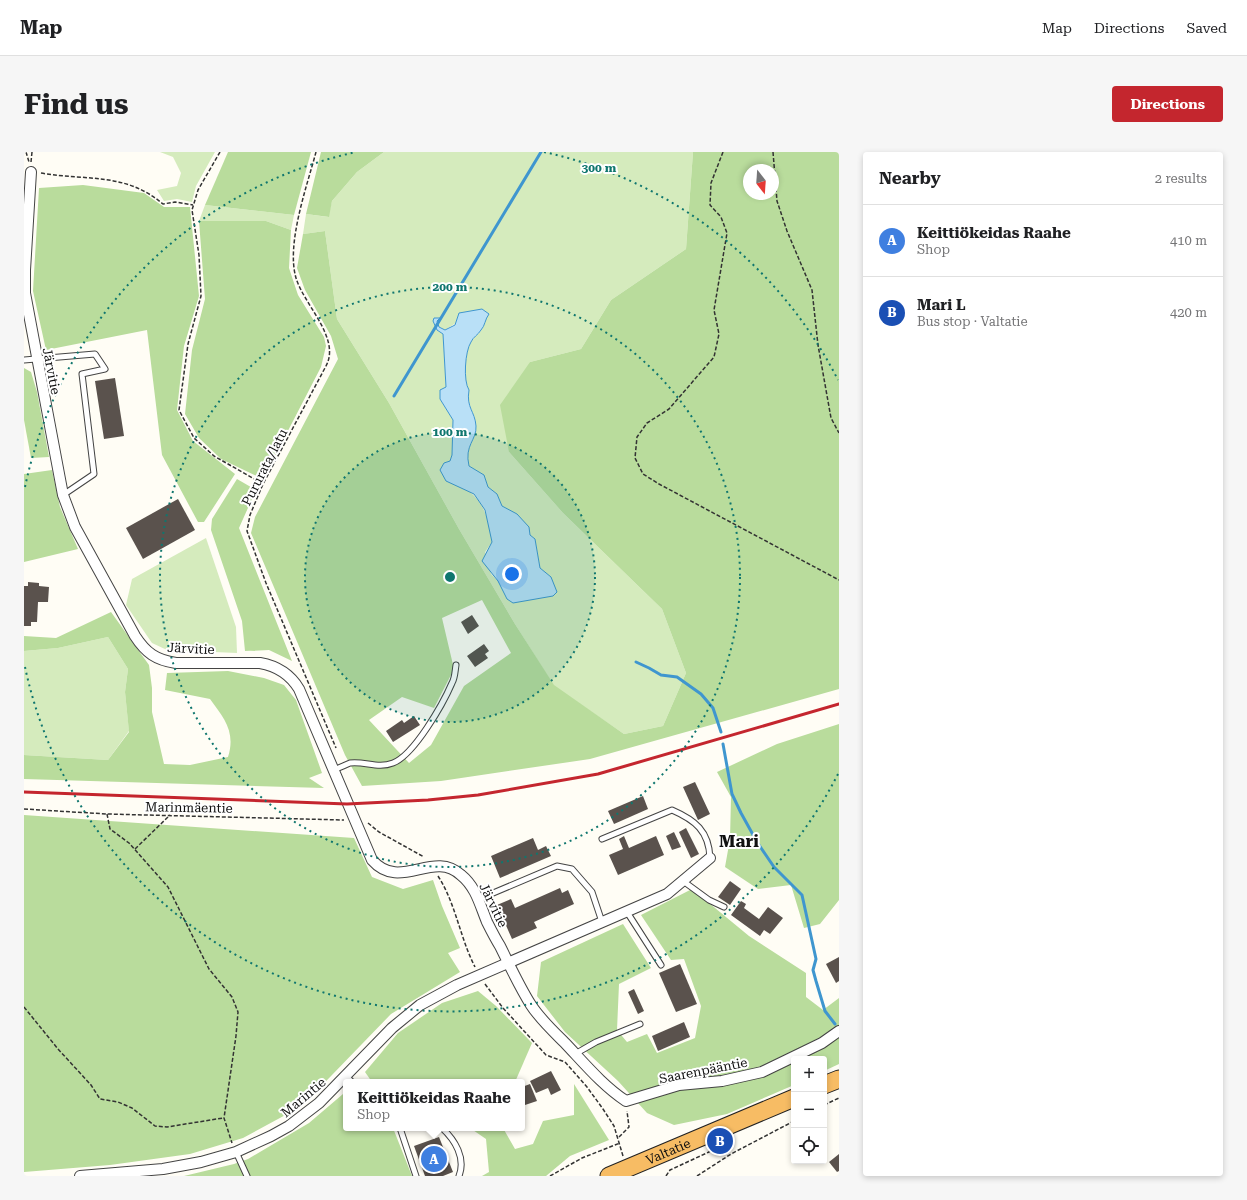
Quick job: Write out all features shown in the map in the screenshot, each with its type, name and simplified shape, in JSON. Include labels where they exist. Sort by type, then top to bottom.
[{"type":"highway","points":[[827,1084],[839,1078]]},
{"type":"highway","name":"Valtatie","points":[[609,1176],[791,1099]]},
{"type":"street","name":"Järvitie","points":[[31,172],[25,292],[63,495],[75,527],[136,636],[147,652],[164,661],[176,663],[260,663],[269,665],[286,673],[299,689],[372,860],[384,871],[403,872],[432,866],[451,869],[460,873],[479,899],[487,922],[508,963]]},
{"type":"street","name":"Marintie","points":[[349,1079],[392,1028],[420,1005],[438,994],[480,975],[667,894],[710,858]]},
{"type":"street","points":[[508,963],[532,1006],[576,1054],[616,1094],[626,1101]]},
{"type":"street","name":"Saarenpääntie","points":[[626,1101],[679,1085],[722,1082],[762,1072],[822,1043],[839,1031]]},
{"type":"street","name":"Marintie","points":[[80,1176],[163,1169],[201,1162],[236,1152],[271,1136],[294,1123],[343,1084]]},
{"type":"lane","points":[[24,360],[95,354],[105,369],[82,374],[94,474],[63,495]]},
{"type":"lane","points":[[333,770],[350,763],[380,766],[393,763],[403,757],[415,746],[439,707],[453,682],[456,665]]},
{"type":"lane","points":[[602,839],[672,810],[691,818],[702,830],[710,845],[710,858]]},
{"type":"lane","points":[[479,899],[557,866],[572,869],[592,892],[602,923]]},
{"type":"lane","points":[[683,881],[709,900],[724,907]]},
{"type":"lane","points":[[627,912],[661,965]]},
{"type":"lane","points":[[576,1054],[596,1042],[640,1024]]},
{"type":"lane","points":[[401,1131],[416,1176]]},
{"type":"lane","points":[[445,1131],[456,1144],[462,1161],[459,1176]]},
{"type":"lane","points":[[236,1152],[247,1176]]},
{"type":"path","points":[[220,152],[198,190],[192,210],[199,255],[201,296],[188,344],[179,410],[194,438],[214,456],[263,484]]},
{"type":"path","name":"Pururata/latu","points":[[316,152],[296,229],[294,269],[301,291],[328,339],[330,355],[326,366],[263,484],[248,520],[248,536],[343,766]]},
{"type":"path","points":[[723,152],[711,183],[710,205],[721,217],[727,233],[714,310],[719,334],[714,357],[669,408],[647,423],[637,437],[634,458],[643,474],[839,580]]},
{"type":"path","points":[[773,152],[777,201],[787,231],[812,290],[818,345],[831,418],[839,433]]},
{"type":"path","points":[[31,172],[57,176],[121,181],[144,189],[163,204],[175,202],[193,205]]},
{"type":"path","name":"Marinmäentie","points":[[24,809],[107,814],[354,820]]},
{"type":"path","points":[[107,814],[110,829],[129,842],[168,887],[209,970],[232,997],[238,1012],[224,1118],[236,1152]]},
{"type":"path","points":[[135,850],[170,815]]},
{"type":"path","points":[[365,820],[378,832],[422,856],[432,866],[448,895],[468,953],[480,975],[503,1008],[546,1055],[565,1062],[604,1109],[620,1143],[625,1162]]},
{"type":"path","points":[[24,1008],[58,1049],[91,1085],[100,1099],[118,1102],[132,1108],[155,1126],[167,1127],[224,1118]]},
{"type":"path","points":[[827,1104],[839,1098]]},
{"type":"path","points":[[618,1138],[629,1127],[626,1101]]},
{"type":"path","points":[[697,1176],[731,1154],[791,1123]]},
{"type":"path","points":[[550,1176],[582,1158],[620,1143]]},
{"type":"path","points":[[666,1176],[670,1170],[709,1152],[714,1145]]},
{"type":"green space","points":[[160,152],[215,152],[196,186],[192,202],[177,199],[164,201],[157,190],[177,186],[181,173],[173,157]]},
{"type":"green space","points":[[228,152],[311,152],[294,215],[205,205]]},
{"type":"green space","points":[[321,152],[384,152],[357,172],[332,201],[329,217],[306,214]]},
{"type":"green space","points":[[384,152],[693,152],[686,249],[611,300],[581,349],[530,362],[509,452],[563,513],[662,609],[686,673],[663,726],[624,734],[554,686],[515,624],[459,529],[389,403],[337,319],[325,231],[303,234],[306,214],[328,217],[332,201],[357,172]],"holes":[[[482,309],[483,327],[469,346],[465,373],[469,390],[468,396],[470,406],[476,421],[476,431],[468,453],[469,466],[484,476],[488,487],[497,494],[502,506],[517,514],[530,531],[530,535],[535,539],[540,568],[551,577],[553,596],[507,599],[498,581],[491,574],[485,552],[492,542],[488,521],[480,503],[467,490],[446,481],[444,463],[450,461],[452,455],[453,420],[440,399],[446,388],[443,334],[437,330],[434,318],[440,319],[437,321],[439,327],[445,330],[475,311]]]},
{"type":"green space","points":[[693,152],[839,152],[839,689],[590,759],[441,781],[362,786],[345,755],[251,533],[255,517],[338,359],[331,336],[305,290],[297,268],[303,234],[325,231],[337,319],[389,403],[459,529],[515,624],[554,685],[624,734],[663,726],[686,673],[662,609],[563,513],[509,452],[500,405],[530,362],[581,349],[611,300],[686,249]],"holes":[[[482,600],[511,653],[464,686],[431,745],[409,763],[369,720],[402,697],[434,708],[454,669],[442,618]]]},
{"type":"green space","points":[[83,185],[144,193],[164,207],[190,207],[199,296],[184,346],[177,410],[193,441],[235,474],[204,522],[198,522],[162,455],[147,330],[46,350],[33,291],[39,188]]},
{"type":"green space","points":[[205,205],[294,215],[291,230],[266,221],[199,221]]},
{"type":"green space","points":[[199,221],[266,221],[291,230],[289,268],[298,295],[324,337],[326,346],[321,367],[263,479],[221,459],[199,438],[185,414],[192,350],[205,299]]},
{"type":"green space","points":[[24,368],[31,372],[37,392],[49,457],[31,458],[24,420]]},
{"type":"green space","points":[[52,470],[60,507],[78,549],[24,562],[24,474]]},
{"type":"green space","points":[[237,479],[256,490],[239,528],[292,661],[269,650],[245,651],[242,621],[211,530],[212,519]]},
{"type":"green space","points":[[206,538],[236,627],[237,653],[167,650],[152,643],[126,605],[132,579]]},
{"type":"green space","points":[[111,612],[149,665],[152,688],[152,712],[164,764],[190,765],[228,757],[231,740],[230,733],[224,719],[210,699],[165,690],[167,673],[228,671],[264,678],[284,685],[296,700],[322,773],[309,778],[324,788],[24,779],[24,755],[108,760],[129,732],[125,692],[128,669],[108,637],[58,648],[24,651],[24,636],[56,638]]},
{"type":"green space","points":[[108,637],[128,669],[125,692],[129,731],[108,760],[24,755],[24,651],[58,648]]},
{"type":"green space","points":[[839,724],[839,900],[820,924],[804,928],[791,885],[758,889],[725,867],[730,839],[731,797],[717,772],[777,744]]},
{"type":"green space","points":[[24,815],[354,838],[372,877],[403,889],[433,880],[442,906],[460,948],[448,953],[460,972],[391,1014],[302,1106],[243,1138],[190,1154],[110,1165],[24,1172]]},
{"type":"green space","points":[[692,889],[749,936],[806,973],[806,997],[823,1010],[839,998],[839,1064],[827,1070],[827,1056],[791,1056],[791,1086],[727,1114],[674,1125],[647,1113],[618,1081],[565,1032],[537,996],[541,962],[623,924],[651,968],[619,984],[617,1030],[627,1042],[647,1034],[657,1053],[695,1038],[701,1006],[684,959],[671,960],[641,915]]},
{"type":"green space","points":[[478,991],[496,1006],[532,1043],[516,1079],[370,1079],[365,1072],[398,1033],[442,1003]]},
{"type":"green space","points":[[574,1084],[609,1140],[570,1156],[546,1176],[482,1176],[489,1172],[486,1139],[474,1131],[505,1131],[515,1149],[533,1144],[543,1121],[574,1115]]},
{"type":"green space","points":[[343,1094],[343,1131],[394,1131],[412,1176],[184,1176],[234,1164],[248,1159],[309,1123]]},
{"type":"water","points":[[482,309],[489,314],[482,328],[469,346],[465,373],[469,390],[469,401],[476,426],[475,435],[468,453],[469,466],[484,475],[488,487],[497,494],[502,506],[517,514],[529,527],[530,535],[535,539],[540,568],[551,577],[557,592],[553,596],[513,603],[507,599],[498,581],[482,561],[492,542],[485,510],[474,494],[446,481],[440,470],[444,463],[450,461],[452,455],[453,420],[440,399],[440,390],[446,387],[443,334],[437,330],[433,321],[434,318],[440,318],[437,321],[439,327],[445,330],[455,325],[459,313]]},
{"type":"building","points":[[115,378],[124,436],[104,439],[95,381]]},
{"type":"building","points":[[178,499],[195,530],[143,559],[126,528]]},
{"type":"building","points":[[28,582],[39,583],[39,586],[49,587],[48,602],[38,602],[37,622],[31,622],[31,626],[24,626],[24,586],[28,586]]},
{"type":"building","points":[[472,615],[479,626],[468,634],[461,622]]},
{"type":"building","points":[[484,644],[489,651],[485,654],[488,658],[475,667],[467,656]]},
{"type":"building","points":[[414,716],[420,725],[393,742],[386,731],[402,720],[404,723]]},
{"type":"building","points":[[695,782],[710,814],[698,820],[683,787]]},
{"type":"building","points":[[643,796],[648,809],[614,824],[608,811]]},
{"type":"building","points":[[686,828],[699,854],[691,858],[679,832]]},
{"type":"building","points":[[674,832],[681,847],[672,850],[666,836]]},
{"type":"building","points":[[624,836],[629,848],[656,836],[664,855],[618,875],[609,855],[623,849],[619,839]]},
{"type":"building","points":[[533,838],[538,850],[546,846],[551,856],[500,878],[491,856]]},
{"type":"building","points":[[730,881],[741,889],[730,905],[718,897]]},
{"type":"building","points":[[560,888],[562,893],[568,890],[574,904],[534,922],[537,928],[512,939],[497,905],[511,899],[515,908]]},
{"type":"building","points":[[741,901],[746,904],[744,908],[759,919],[768,907],[783,918],[770,934],[764,930],[760,936],[731,915]]},
{"type":"building","points":[[839,957],[839,981],[836,983],[826,964]]},
{"type":"building","points":[[680,964],[697,1004],[676,1012],[659,973]]},
{"type":"building","points":[[634,989],[644,1011],[638,1014],[628,992]]},
{"type":"building","points":[[684,1022],[690,1037],[658,1051],[652,1036]]},
{"type":"building","points":[[551,1071],[561,1090],[551,1095],[548,1088],[536,1093],[530,1081]]},
{"type":"building","points":[[530,1084],[537,1101],[525,1105],[525,1086]]},
{"type":"building","points":[[439,1137],[453,1172],[443,1176],[425,1176],[414,1146]]},
{"type":"building","points":[[839,1154],[839,1171],[837,1172],[829,1162]]},
{"type":"waterway","points":[[394,396],[541,152]]},
{"type":"waterway","points":[[636,662],[661,675],[677,677],[701,694],[713,708],[721,732]]},
{"type":"waterway","points":[[723,744],[732,794],[741,813],[757,842],[774,867],[802,895],[816,959],[813,970],[825,1011],[835,1024]]},
{"type":"railway","points":[[24,792],[347,804],[428,800],[478,795],[598,774],[839,704]]},
{"type":"place","name":"Mari L","points":[[720,1141]]},
{"type":"place","name":"Keittiökeidas Raahe","points":[[434,1159]]},
{"type":"district","name":"Mari","points":[[739,841]]}]
